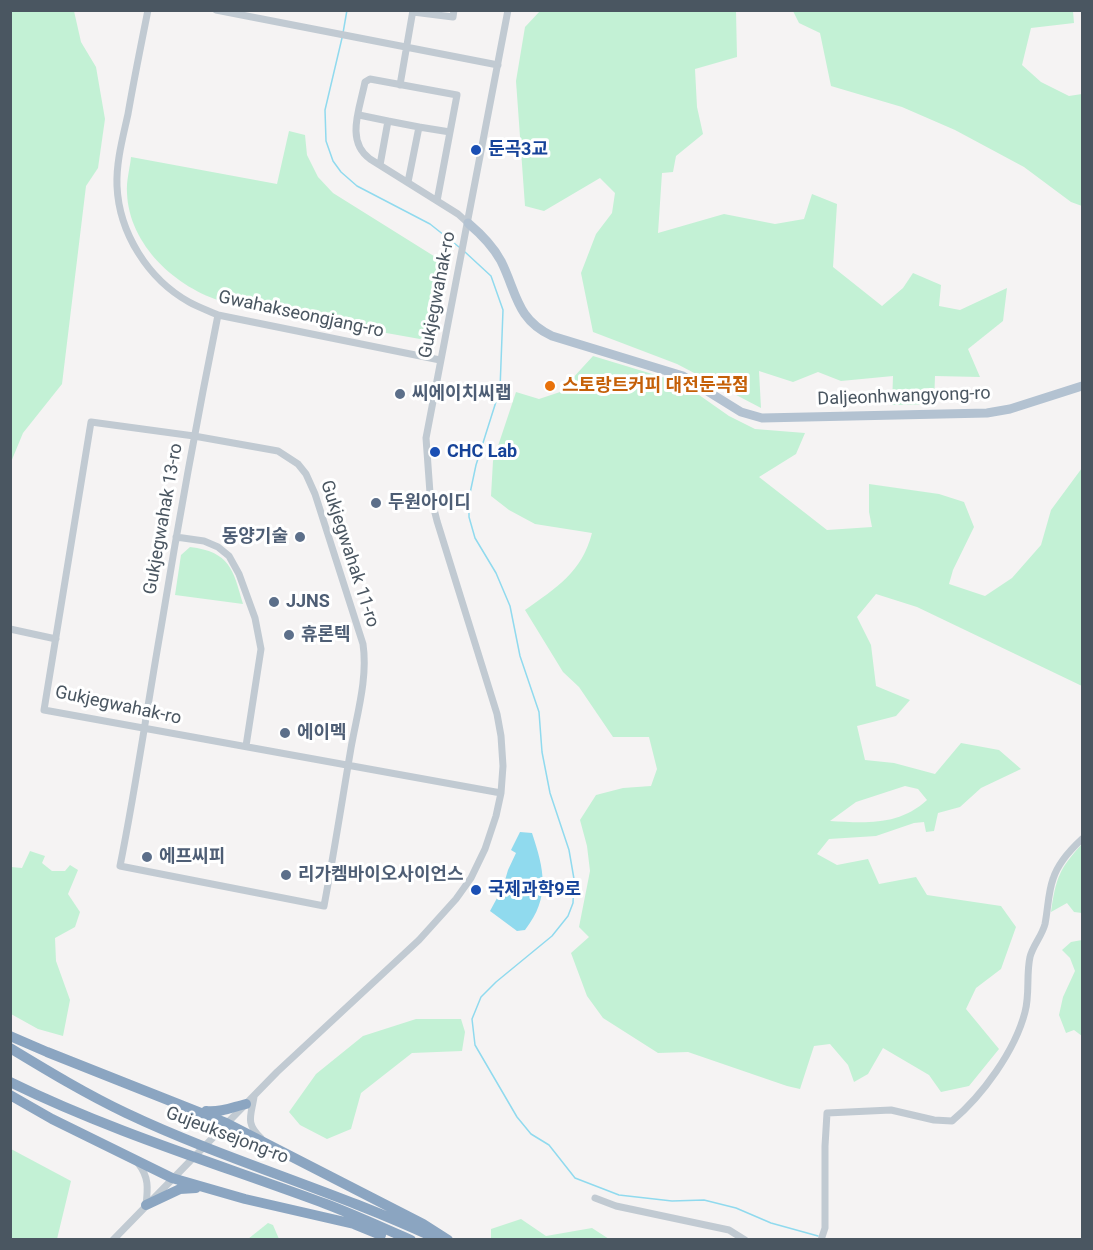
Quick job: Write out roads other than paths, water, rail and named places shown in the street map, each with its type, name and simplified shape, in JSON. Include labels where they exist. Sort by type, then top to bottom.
[{"type":"highway","points":[[10,1036],[226,1122],[448,1239]]},
{"type":"highway","name":"Gujeuksejong-ro","points":[[10,1048],[108,1104],[223,1154],[336,1195],[438,1239]]},
{"type":"highway","name":"Gujeuksejong-ro","points":[[10,1082],[178,1151],[328,1205],[411,1239]]},
{"type":"highway","points":[[10,1095],[52,1119],[172,1178],[354,1224],[394,1239]]},
{"type":"highway","points":[[193,1109],[221,1111],[250,1100]]},
{"type":"highway","points":[[146,1205],[180,1189],[202,1187]]},
{"type":"main road","name":"Daljeonhwangyong-ro","points":[[468,223],[483,236],[501,261],[522,311],[540,330],[552,336],[683,376],[741,412],[762,418],[987,413],[1010,409],[1083,386]]},
{"type":"street","name":"Gwahakseongjang-ro","points":[[148,10],[120,152],[117,185],[120,212],[133,245],[154,272],[188,302],[218,315],[440,360]]},
{"type":"street","points":[[216,10],[498,65]]},
{"type":"street","points":[[400,85],[413,11],[453,16],[454,10]]},
{"type":"street","name":"Gukjegwahak-ro","points":[[113,1239],[226,1122],[418,940],[456,899],[471,878],[485,849],[496,816],[503,766],[497,714],[436,521],[430,494],[426,438],[508,10]]},
{"type":"street","points":[[437,201],[457,95],[370,79],[365,82],[359,115],[356,133],[358,148],[364,155],[468,223]]},
{"type":"street","points":[[359,115],[450,132]]},
{"type":"street","points":[[380,165],[388,121]]},
{"type":"street","points":[[408,182],[419,127]]},
{"type":"street","name":"Gukjegwahak 13-ro","points":[[144,728],[194,436],[218,315]]},
{"type":"street","name":"Gukjegwahak-ro","points":[[194,436],[91,422],[44,710],[501,793]]},
{"type":"street","name":"Gukjegwahak 11-ro","points":[[144,728],[120,866],[324,906],[365,657],[358,627],[312,484],[298,464],[278,451],[194,436]]},
{"type":"street","points":[[176,537],[204,541],[218,547],[229,556],[255,618],[261,649],[246,746]]},
{"type":"street","points":[[10,629],[56,639]]},
{"type":"street","points":[[822,1237],[827,1113],[891,1110],[934,1120],[952,1121],[976,1099],[996,1072],[1020,1026],[1028,999],[1030,958],[1036,941],[1043,931],[1052,879],[1060,863],[1083,839]]},
{"type":"street","points":[[250,1100],[251,1125],[265,1142]]},
{"type":"street","points":[[138,1163],[146,1173],[148,1183],[146,1205]]},
{"type":"street","points":[[595,1198],[616,1206],[729,1230],[745,1239]]},
{"type":"water","points":[[520,832],[532,833],[540,859],[543,883],[539,906],[533,918],[525,930],[517,931],[490,911],[503,887],[516,853],[511,850]]},
{"type":"waterway","points":[[343,33],[347,10]]},
{"type":"waterway","points":[[342,38],[325,110],[326,141],[333,161],[341,172],[357,186],[430,224],[459,247]]},
{"type":"waterway","points":[[465,252],[491,276],[503,310],[500,389],[476,465],[469,498],[469,517],[475,538],[496,573],[510,606],[520,656],[539,712],[542,752],[550,793],[569,850],[574,879],[573,903],[568,916],[552,936],[481,997],[472,1019],[475,1045],[517,1117],[531,1134],[549,1145],[575,1178],[619,1195],[672,1201],[704,1200],[736,1208],[771,1223],[818,1236]]},
{"type":"place","name":"둔곡3교","points":[[476,150]]},
{"type":"place","name":"스토랑트커피 대전둔곡점","points":[[550,386]]},
{"type":"place","name":"씨에이치씨랩","points":[[400,394]]},
{"type":"place","name":"CHC Lab","points":[[435,452]]},
{"type":"place","name":"두원아이디","points":[[376,503]]},
{"type":"place","name":"동양기술","points":[[300,537]]},
{"type":"place","name":"JJNS","points":[[274,602]]},
{"type":"place","name":"휴론텍","points":[[289,635]]},
{"type":"place","name":"에이멕","points":[[285,733]]},
{"type":"place","name":"에프씨피","points":[[147,857]]},
{"type":"place","name":"리가켐바이오사이언스","points":[[286,875]]},
{"type":"place","name":"국제과학9로","points":[[476,890]]}]
